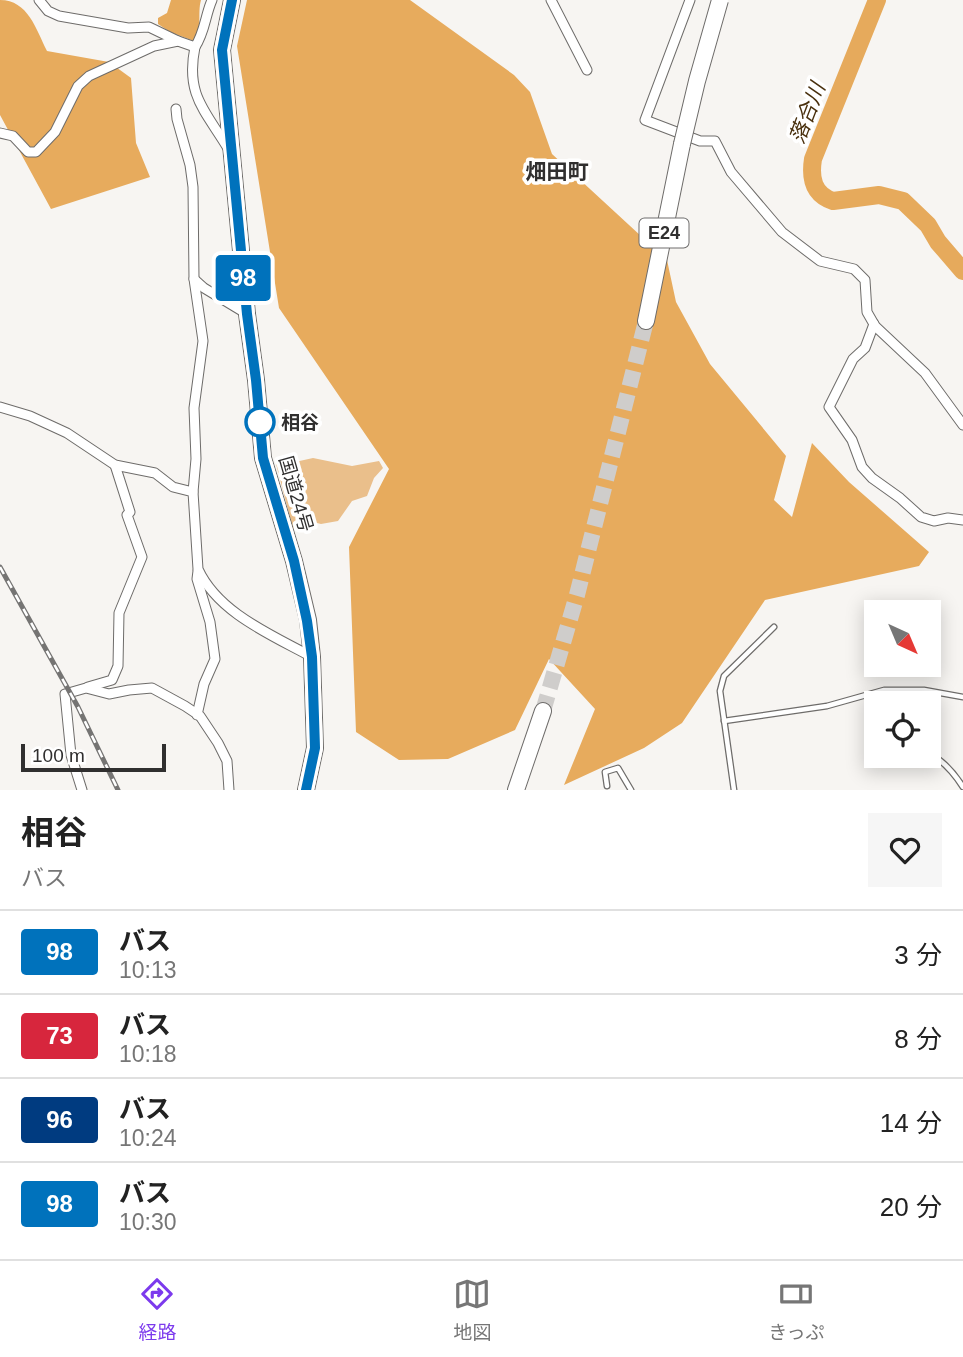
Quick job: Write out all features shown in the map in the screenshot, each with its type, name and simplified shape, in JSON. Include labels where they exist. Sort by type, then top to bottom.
[{"type":"highway","name":"国道24号","points":[[232,0],[222,50],[263,458],[294,561],[312,657],[315,748],[306,790]]},
{"type":"highway","name":"E24","points":[[646,321],[682,144],[720,0]]},
{"type":"highway","points":[[516,790],[542,711]]},
{"type":"street","points":[[39,0],[48,10],[60,16],[120,27],[149,27],[195,47]]},
{"type":"street","points":[[212,0],[207,11],[204,34],[195,47],[192,82],[203,113],[231,155]]},
{"type":"street","points":[[551,0],[587,70]]},
{"type":"street","points":[[690,0],[645,120],[700,141],[715,141],[730,172],[782,233],[820,261],[854,269],[865,280],[867,312],[874,324],[925,373],[963,425]]},
{"type":"street","points":[[0,133],[13,136],[28,152],[36,152],[55,132],[78,86],[89,76],[154,46],[178,41]]},
{"type":"street","points":[[176,109],[193,187],[194,279],[203,341],[194,408],[196,459],[193,492],[197,579],[210,622],[215,659],[204,684],[197,715]]},
{"type":"street","points":[[194,279],[247,314]]},
{"type":"street","points":[[874,324],[865,348],[853,359],[829,407],[852,440],[862,467],[872,478],[921,517],[934,521],[948,518],[963,520]]},
{"type":"street","points":[[0,407],[30,416],[67,433],[115,465],[155,473],[173,487],[193,492]]},
{"type":"street","points":[[82,790],[71,755],[65,694],[112,680],[118,666],[119,613],[142,557],[127,515],[130,512],[115,465]]},
{"type":"street","points":[[198,569],[203,580],[233,612],[312,657]]},
{"type":"street","points":[[86,688],[109,694],[152,688],[197,715],[218,743],[227,761],[229,790]]},
{"type":"lane","points":[[734,790],[720,691],[724,676],[774,627]]},
{"type":"lane","points":[[724,722],[827,706],[884,690],[924,690],[963,697]]},
{"type":"lane","points":[[941,761],[963,787]]},
{"type":"lane","points":[[607,786],[605,772],[618,768],[631,790]]},
{"type":"shaded area","points":[[0,0],[10,1],[24,10],[35,25],[47,51],[109,62],[131,78],[136,143],[150,177],[51,209],[0,115]]},
{"type":"shaded area","points":[[171,0],[201,0],[198,32],[194,41],[170,32],[158,24],[158,18],[167,13]]},
{"type":"shaded area","points":[[247,0],[410,0],[514,75],[530,92],[552,154],[667,260],[676,302],[710,364],[786,456],[774,500],[792,517],[812,443],[849,482],[929,552],[919,566],[765,600],[682,723],[644,748],[564,785],[595,709],[549,659],[515,730],[448,759],[399,760],[356,732],[349,547],[389,469],[279,308],[237,46]]},
{"type":"shaded area","points":[[313,458],[352,466],[379,461],[383,468],[374,478],[367,496],[352,501],[338,521],[321,524],[309,521],[293,529],[275,460],[286,464]]},
{"type":"waterway","name":"落合川","points":[[877,0],[813,159],[814,184],[821,194],[833,201],[879,195],[903,201],[928,225],[938,242],[963,271]]},
{"type":"tunnel","points":[[543,711],[577,595],[646,321]]},
{"type":"railway","points":[[0,567],[78,707],[118,790]]},
{"type":"bus line","name":"98","points":[[232,0],[222,50],[263,458],[294,561],[312,657],[315,748],[306,790]]},
{"type":"place","name":"相谷","points":[[260,422]]},
{"type":"district","name":"畑田町","points":[[557,171]]}]
